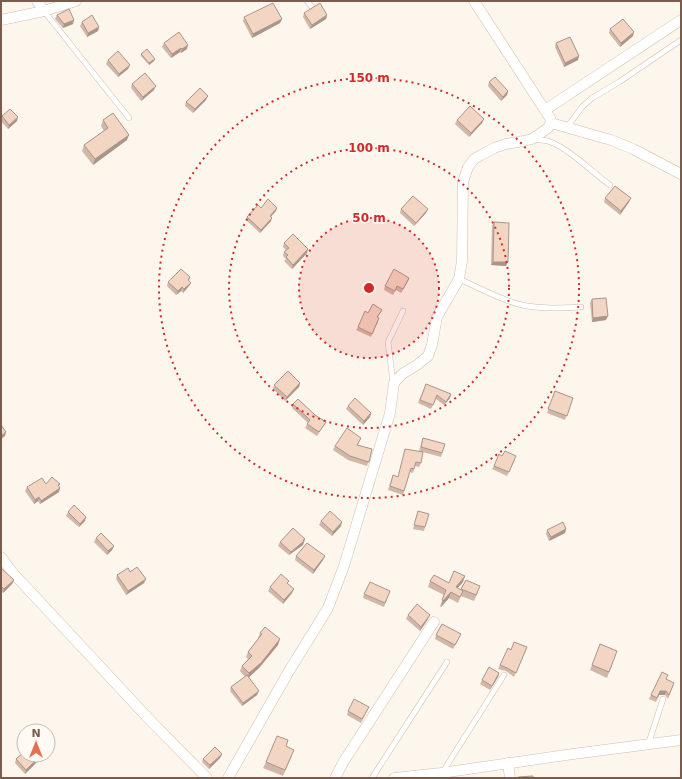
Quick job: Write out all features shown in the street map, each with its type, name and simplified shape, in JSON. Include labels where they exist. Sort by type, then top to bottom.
[{"type":"street","points":[[37,1],[44,11]]},
{"type":"street","points":[[1,20],[44,11],[76,1]]},
{"type":"street","points":[[228,778],[289,671],[328,608],[344,566],[390,413],[394,383],[402,374],[428,356],[432,345],[437,317],[460,279],[462,261],[463,182],[468,167],[474,159],[494,148],[513,142],[532,139],[548,128],[551,123],[545,110],[474,1]]},
{"type":"street","points":[[545,110],[681,20]]},
{"type":"street","points":[[551,123],[611,140],[633,149],[681,174]]},
{"type":"street","points":[[1,557],[12,572],[148,718],[207,778]]},
{"type":"street","points":[[335,778],[344,761],[434,622]]},
{"type":"street","points":[[394,778],[441,773],[681,740]]},
{"type":"street","points":[[508,763],[510,778]]},
{"type":"lane","points":[[306,1],[312,7]]},
{"type":"lane","points":[[44,11],[129,118]]},
{"type":"lane","points":[[567,127],[582,107],[592,98],[619,82],[681,40]]},
{"type":"lane","points":[[532,139],[547,141],[560,147],[610,186]]},
{"type":"lane","points":[[460,279],[500,298],[523,305],[547,308],[581,307]]},
{"type":"lane","points":[[394,383],[388,342],[403,311]]},
{"type":"lane","points":[[372,778],[447,662]]},
{"type":"lane","points":[[441,773],[504,676]]},
{"type":"lane","points":[[648,744],[663,699]]},
{"type":"building","points":[[273,3],[282,19],[253,34],[244,17]]},
{"type":"building","points":[[320,3],[327,15],[312,25],[304,13]]},
{"type":"building","points":[[69,9],[74,20],[64,24],[57,15]]},
{"type":"building","points":[[92,15],[99,27],[88,33],[82,22]]},
{"type":"building","points":[[623,19],[634,32],[621,43],[610,29]]},
{"type":"building","points":[[179,32],[188,45],[172,54],[164,43]]},
{"type":"building","points":[[570,37],[579,56],[565,63],[556,43]]},
{"type":"building","points":[[147,49],[155,59],[149,63],[141,54]]},
{"type":"building","points":[[118,51],[130,65],[119,74],[108,60]]},
{"type":"building","points":[[145,73],[156,86],[143,97],[132,84]]},
{"type":"building","points":[[495,77],[508,91],[503,97],[489,82]]},
{"type":"building","points":[[200,88],[208,96],[195,109],[186,102]]},
{"type":"building","points":[[470,106],[484,119],[471,133],[457,120]]},
{"type":"building","points":[[10,109],[18,117],[9,125],[2,116]]},
{"type":"building","points":[[113,113],[129,135],[95,159],[84,145],[108,128],[103,120]]},
{"type":"building","points":[[615,186],[631,198],[621,211],[605,198]]},
{"type":"building","points":[[413,196],[428,209],[416,223],[401,209]]},
{"type":"building","points":[[268,199],[277,208],[270,216],[272,218],[261,230],[247,217],[258,205],[261,208]]},
{"type":"building","points":[[494,222],[509,223],[508,262],[493,262]]},
{"type":"building","points":[[293,234],[308,249],[293,265],[286,257],[288,255],[284,252],[289,248],[284,243]]},
{"type":"building","points":[[181,269],[190,277],[188,280],[191,283],[184,289],[182,287],[178,291],[168,282]]},
{"type":"building","points":[[394,269],[409,278],[403,289],[397,286],[395,291],[385,286]]},
{"type":"building","points":[[606,298],[608,316],[593,318],[592,299]]},
{"type":"building","points":[[373,304],[382,310],[377,317],[379,318],[372,334],[358,327],[365,311],[368,313]]},
{"type":"building","points":[[288,371],[300,383],[287,397],[274,385]]},
{"type":"building","points":[[426,384],[451,394],[446,402],[437,395],[433,405],[420,400]]},
{"type":"building","points":[[555,391],[573,398],[567,416],[548,409]]},
{"type":"building","points":[[355,398],[371,413],[364,421],[348,406]]},
{"type":"building","points":[[298,399],[315,415],[326,422],[319,432],[307,424],[310,420],[293,404]]},
{"type":"building","points":[[1,425],[6,432],[1,436]]},
{"type":"building","points":[[347,428],[361,438],[357,445],[372,449],[369,462],[350,456],[335,446]]},
{"type":"building","points":[[423,438],[445,444],[442,453],[421,447]]},
{"type":"building","points":[[405,449],[423,452],[421,463],[416,462],[414,469],[411,468],[404,491],[390,486],[393,475],[398,477]]},
{"type":"building","points":[[505,451],[516,456],[509,472],[494,466],[499,454],[502,456]]},
{"type":"building","points":[[52,477],[60,484],[58,485],[60,488],[41,501],[39,497],[35,500],[27,487],[42,478],[46,484]]},
{"type":"building","points":[[74,505],[86,517],[80,524],[68,512]]},
{"type":"building","points":[[330,511],[342,522],[333,532],[321,521]]},
{"type":"building","points":[[418,511],[429,514],[425,527],[414,525]]},
{"type":"building","points":[[563,522],[566,529],[551,537],[547,530]]},
{"type":"building","points":[[293,528],[305,539],[291,552],[280,542]]},
{"type":"building","points":[[101,533],[114,546],[108,551],[96,538]]},
{"type":"building","points":[[307,543],[325,556],[314,570],[296,556]]},
{"type":"building","points":[[137,567],[146,579],[128,591],[117,575],[128,568],[130,572]]},
{"type":"building","points":[[1,568],[14,580],[4,589],[1,586]]},
{"type":"building","points":[[454,571],[465,576],[456,587],[463,591],[460,597],[451,592],[443,601],[442,600],[446,590],[430,581],[434,575],[449,583]]},
{"type":"building","points":[[281,574],[289,581],[287,583],[294,589],[284,600],[270,587]]},
{"type":"building","points":[[466,580],[480,586],[476,595],[461,589]]},
{"type":"building","points":[[370,582],[390,591],[385,603],[364,594]]},
{"type":"building","points":[[417,604],[430,615],[421,627],[408,615]]},
{"type":"building","points":[[442,624],[461,634],[455,645],[436,635]]},
{"type":"building","points":[[265,627],[280,639],[261,663],[249,673],[242,666],[252,656],[248,652],[262,634],[260,633]]},
{"type":"building","points":[[514,642],[527,647],[516,673],[500,665],[508,648],[511,650]]},
{"type":"building","points":[[600,644],[617,651],[609,672],[592,665]]},
{"type":"building","points":[[489,667],[499,673],[492,686],[482,680]]},
{"type":"building","points":[[662,672],[668,675],[666,679],[674,683],[669,695],[666,691],[660,691],[657,698],[651,695]]},
{"type":"building","points":[[247,675],[259,691],[243,703],[231,687]]},
{"type":"building","points":[[354,699],[369,707],[362,719],[348,711]]},
{"type":"building","points":[[277,736],[288,740],[286,746],[294,750],[285,770],[266,762]]},
{"type":"building","points":[[215,747],[222,754],[210,765],[203,759]]},
{"type":"building","points":[[20,763],[33,763],[26,770]]},
{"type":"building","points":[[533,776],[533,778],[518,778],[518,777]]}]
